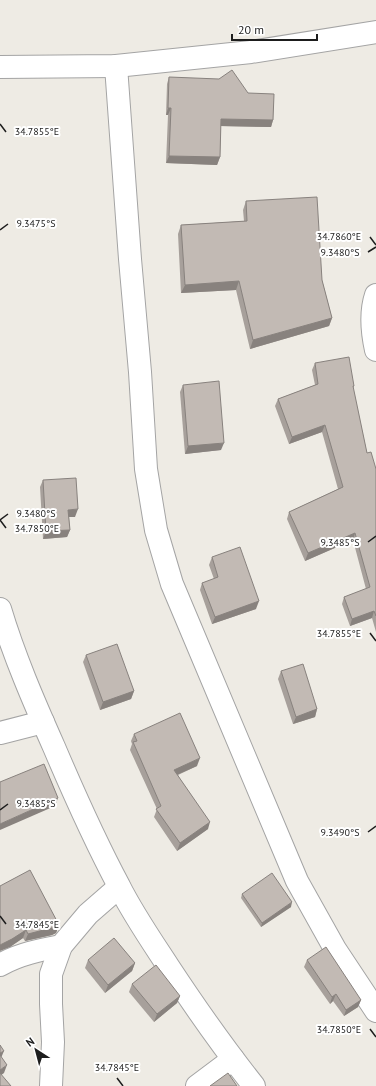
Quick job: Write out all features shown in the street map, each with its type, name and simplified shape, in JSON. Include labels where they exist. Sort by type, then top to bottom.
[{"type":"street","points":[[0,67],[116,66],[251,52],[376,32]]},
{"type":"street","points":[[116,66],[140,372],[146,469],[156,530],[172,584],[297,881],[335,949],[376,1011]]},
{"type":"street","points":[[376,295],[373,304],[373,334],[376,350]]},
{"type":"street","points":[[0,609],[43,722],[84,815],[119,887],[154,945],[233,1060],[254,1086]]},
{"type":"street","points":[[0,733],[43,722]]},
{"type":"street","points":[[51,1086],[53,1042],[51,974],[61,946],[88,914],[119,887]]},
{"type":"street","points":[[0,965],[31,952],[61,946]]},
{"type":"street","points":[[196,1086],[233,1060]]},
{"type":"building","points":[[232,70],[248,93],[274,94],[273,120],[221,119],[220,157],[169,156],[171,108],[168,108],[169,77],[219,79]]},
{"type":"building","points":[[317,197],[322,280],[332,318],[253,340],[239,281],[185,285],[181,225],[247,221],[246,201]]},
{"type":"building","points":[[349,357],[353,386],[367,453],[371,452],[376,469],[376,616],[374,611],[352,619],[344,597],[370,587],[355,533],[308,553],[289,512],[343,487],[325,425],[292,437],[278,399],[318,384],[315,363]]},
{"type":"building","points":[[219,381],[224,443],[188,446],[183,385]]},
{"type":"building","points":[[76,478],[78,509],[68,510],[70,530],[46,531],[43,480]]},
{"type":"building","points":[[240,547],[259,601],[215,617],[202,583],[218,577],[212,557]]},
{"type":"building","points":[[117,644],[134,691],[103,702],[86,655]]},
{"type":"building","points":[[303,664],[317,709],[296,717],[281,671]]},
{"type":"building","points":[[180,713],[200,758],[174,770],[210,822],[180,843],[156,809],[161,806],[133,742],[137,741],[134,734]]},
{"type":"building","points":[[44,764],[58,798],[0,824],[0,782]]},
{"type":"building","points":[[30,870],[59,925],[28,934],[26,930],[0,945],[0,886]]},
{"type":"building","points":[[272,873],[292,902],[262,923],[242,894]]},
{"type":"building","points":[[114,938],[135,963],[108,985],[88,960]]},
{"type":"building","points":[[326,947],[361,1000],[346,1010],[336,994],[332,997],[307,960]]},
{"type":"building","points":[[156,965],[180,996],[157,1014],[132,984]]},
{"type":"building","points":[[0,1045],[4,1051],[0,1053]]},
{"type":"building","points":[[0,1055],[7,1065],[0,1070]]},
{"type":"building","points":[[0,1073],[11,1086],[0,1086]]},
{"type":"building","points":[[228,1073],[237,1086],[210,1086]]}]
